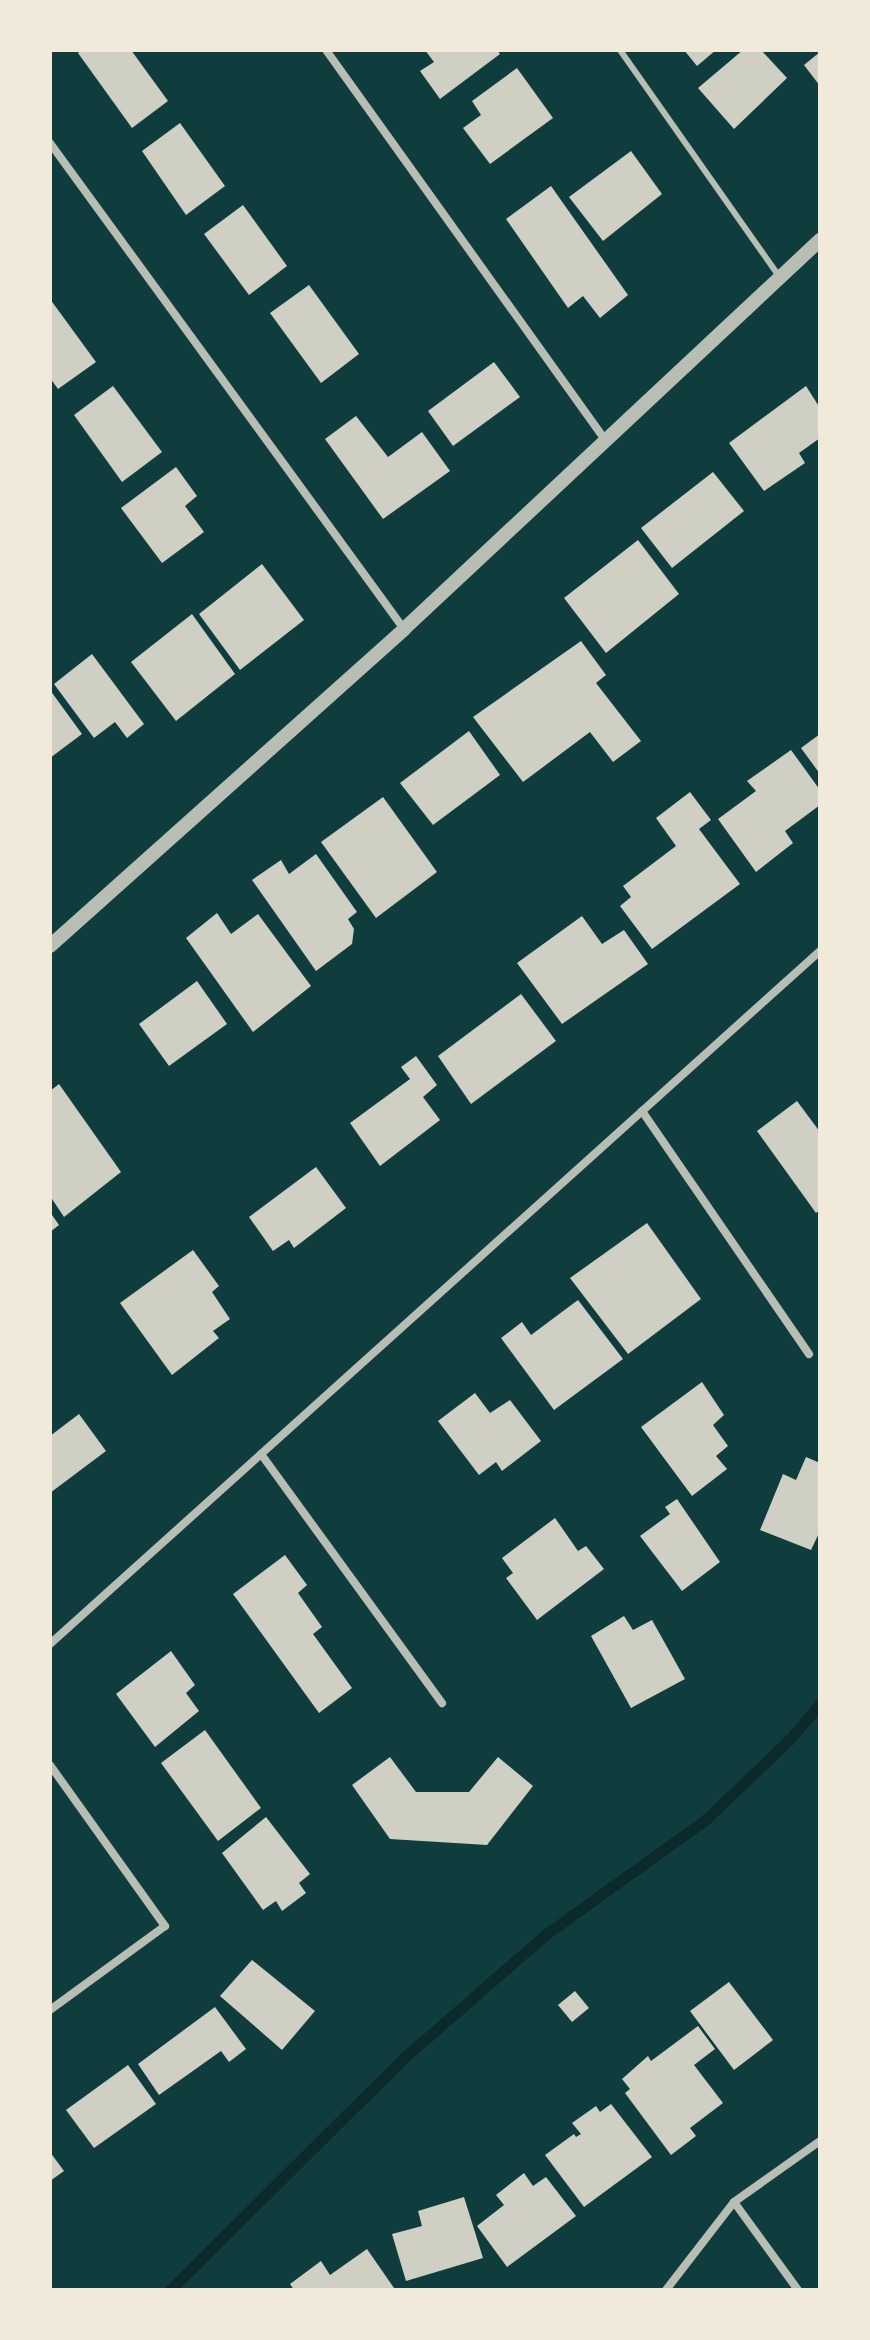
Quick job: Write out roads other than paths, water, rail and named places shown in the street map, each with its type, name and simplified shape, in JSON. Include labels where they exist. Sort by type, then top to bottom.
[{"type":"street","points":[[326,50],[606,441]]},
{"type":"street","points":[[50,143],[404,629]]},
{"type":"street","points":[[50,946],[404,629],[820,240]]},
{"type":"street","points":[[50,1644],[820,951]]},
{"type":"street","points":[[642,1111],[809,1354]]},
{"type":"street","points":[[261,1454],[442,1703]]},
{"type":"street","points":[[50,1765],[165,1926],[50,2010]]},
{"type":"street","points":[[666,2290],[734,2202],[820,2141]]},
{"type":"street","points":[[734,2202],[798,2290]]},
{"type":"lane","points":[[620,50],[780,277]]},
{"type":"waterway","points":[[170,2290],[405,2057],[545,1935],[705,1820],[790,1739],[820,1704]]}]
